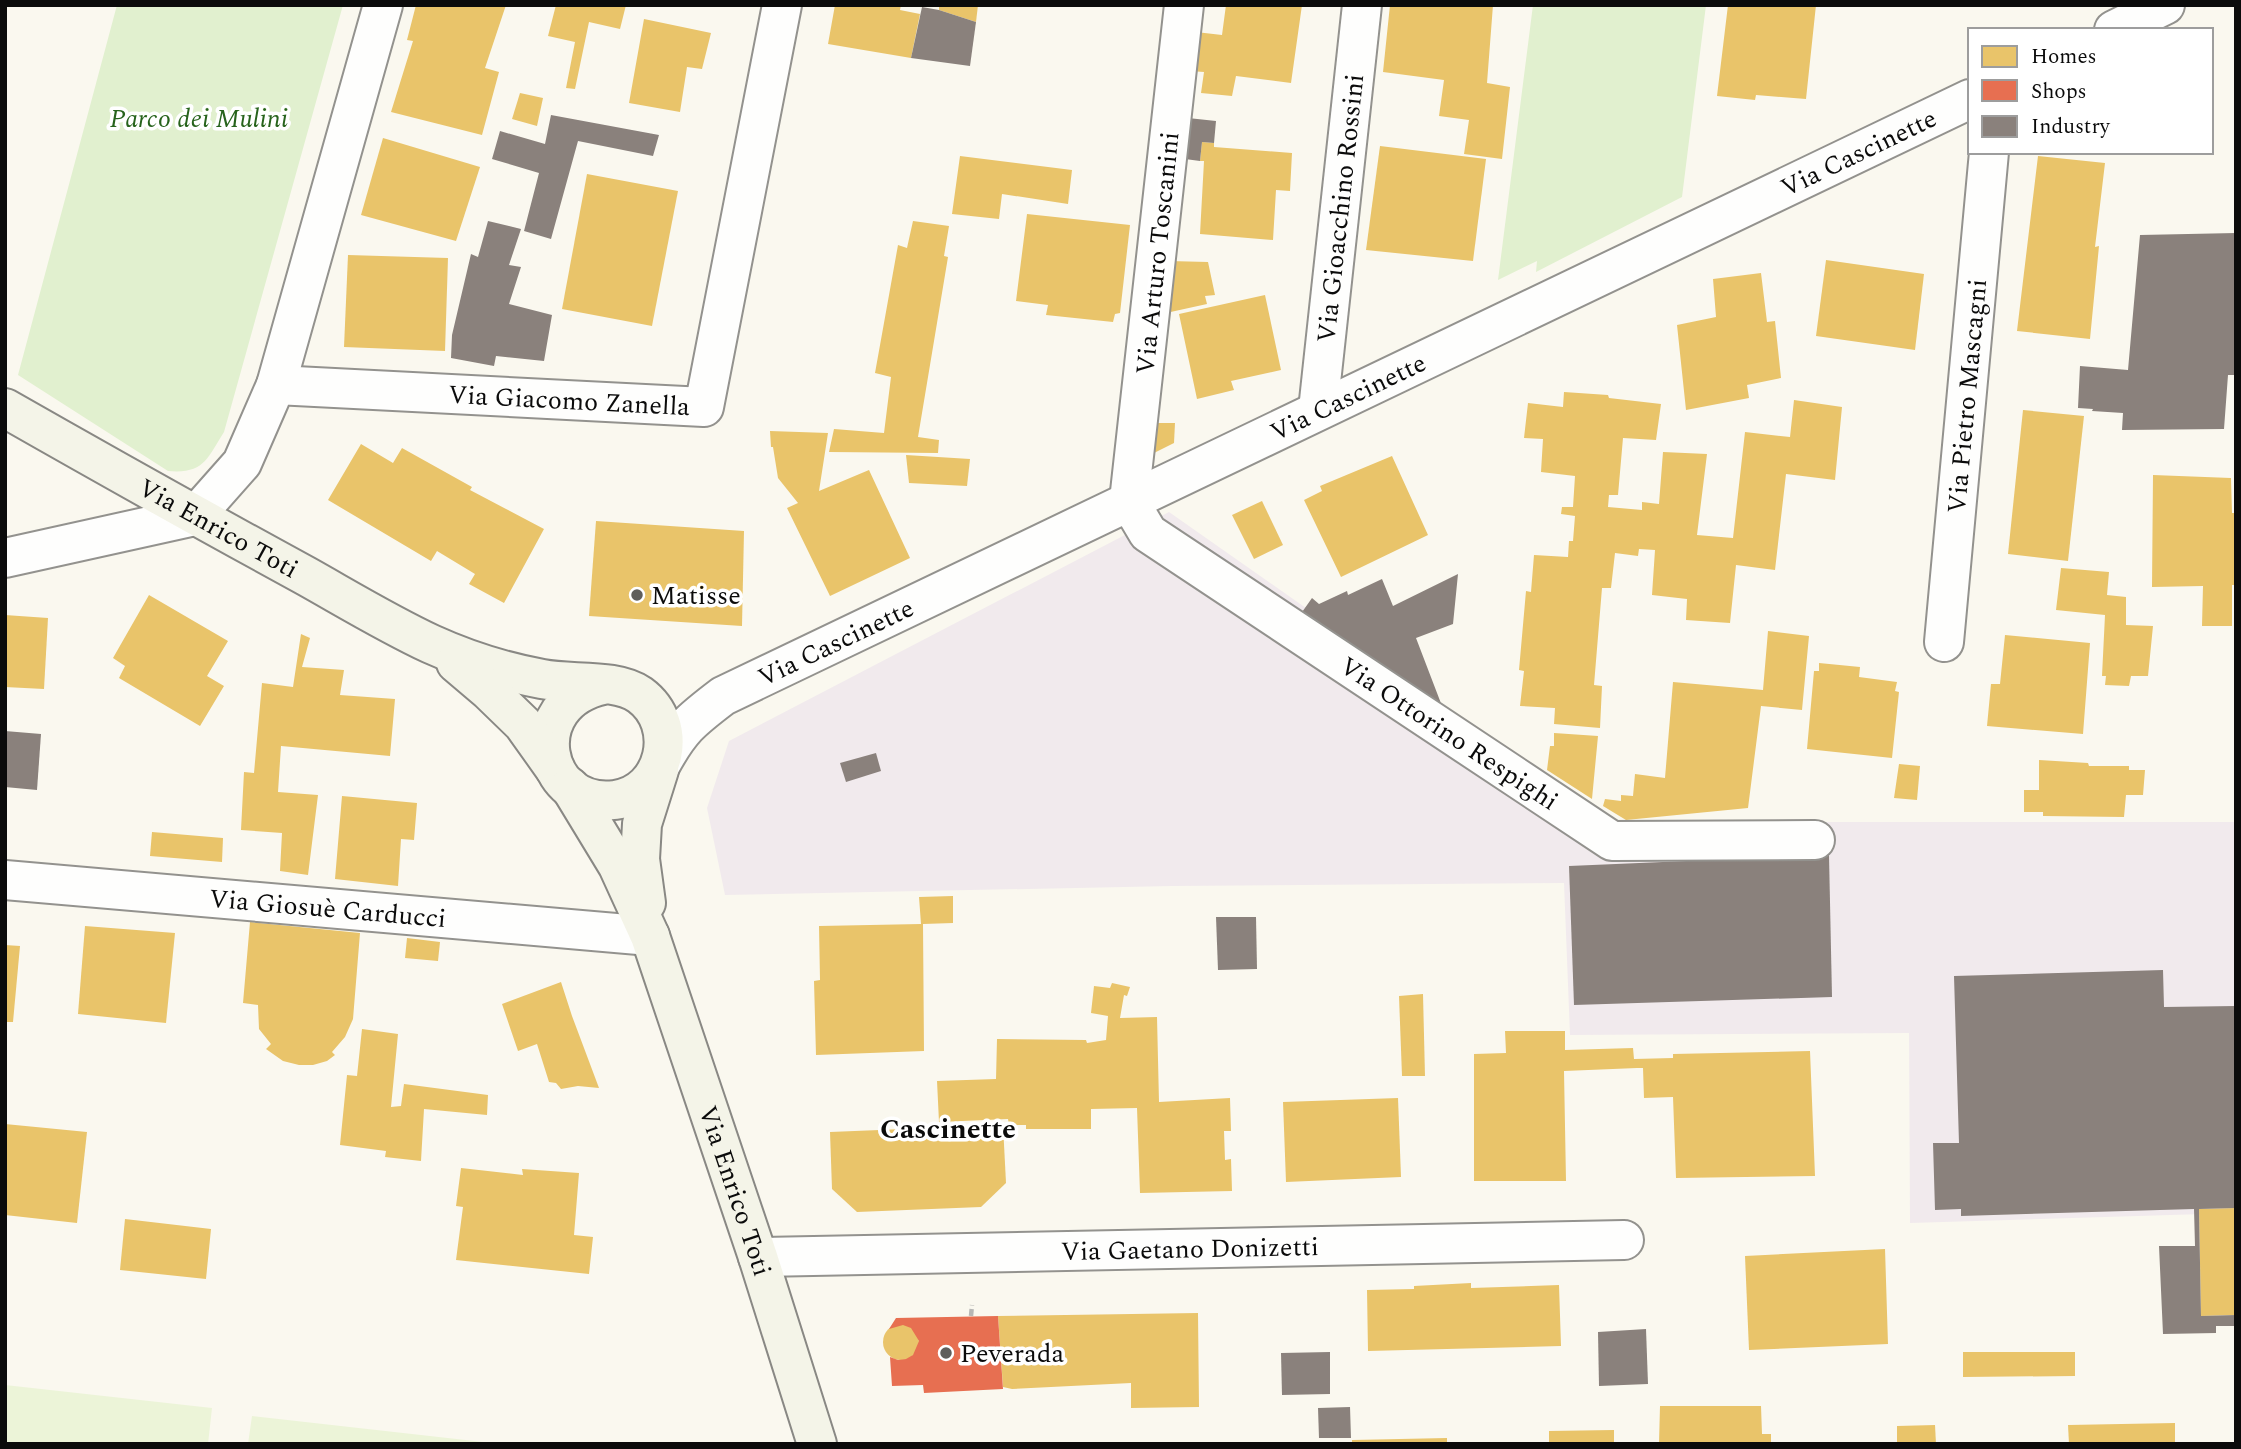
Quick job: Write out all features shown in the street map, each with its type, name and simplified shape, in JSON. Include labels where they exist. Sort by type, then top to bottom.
[{"type":"street","points":[[5,558],[195,516],[242,463],[276,385],[383,5]]},
{"type":"street","name":"Via Giacomo Zanella","points":[[276,385],[704,407],[782,5]]},
{"type":"street","name":"Via Arturo Toscanini","points":[[1129,500],[1184,5]]},
{"type":"street","name":"Via Gioacchino Rossini","points":[[1318,410],[1362,5]]},
{"type":"street","points":[[2118,28],[2165,5]]},
{"type":"street","name":"Via Cascinette","points":[[660,766],[676,737],[692,719],[723,696],[1968,100]]},
{"type":"street","name":"Via Pietro Mascagni","points":[[1944,642],[1989,154]]},
{"type":"street","name":"Via Enrico Toti","points":[[5,408],[195,516],[432,645],[503,671],[545,680],[613,686],[640,695],[654,708],[662,725],[665,742],[642,824],[640,859],[650,936]]},
{"type":"street","name":"Via Ottorino Respighi","points":[[1129,500],[1148,533],[1612,841],[1815,840]]},
{"type":"street","name":"Via Enrico Toti","points":[[432,645],[489,691],[523,724],[564,780]]},
{"type":"street","name":"Via Cascinette","points":[[613,686],[663,700],[687,702],[723,696]]},
{"type":"street","name":"Via Enrico Toti","points":[[613,686],[586,688],[559,710],[549,744],[551,760],[618,866],[650,936],[758,1257],[817,1444]]},
{"type":"street","points":[[564,780],[583,795],[600,800],[618,799],[636,793],[650,781],[660,766]]},
{"type":"street","name":"Via Giosuè Carducci","points":[[5,880],[650,936]]},
{"type":"street","name":"Via Gaetano Donizetti","points":[[758,1257],[1624,1240]]},
{"type":"path","points":[[971,1316],[972,1305]]},
{"type":"shaded area","points":[[1169,512],[1611,822],[2236,822],[2236,1213],[1910,1223],[1909,1033],[1570,1035],[1564,883],[1172,886],[725,895],[707,808],[729,741]]},
{"type":"green space","name":"Parco dei Mulini","points":[[117,5],[343,5],[224,432],[203,463],[190,470],[168,471],[18,375]]},
{"type":"green space","points":[[1533,5],[1706,5],[1682,197],[1536,272],[1537,261],[1498,280]]},
{"type":"green space","points":[[5,1385],[212,1408],[208,1444],[5,1444]]},
{"type":"green space","points":[[252,1416],[501,1444],[248,1444]]},
{"type":"building: Homes","points":[[416,5],[506,5],[485,68],[499,72],[482,135],[391,112],[413,41],[407,40]]},
{"type":"building: Homes","points":[[556,5],[626,5],[620,29],[589,22],[575,89],[566,88],[575,42],[548,36]]},
{"type":"building: Homes","points":[[835,5],[901,5],[900,10],[920,14],[911,58],[828,44]]},
{"type":"building: Homes","points":[[939,5],[978,5],[976,22],[939,10]]},
{"type":"building: Homes","points":[[1226,5],[1302,5],[1291,83],[1236,76],[1232,96],[1201,93],[1204,72],[1190,71],[1196,32],[1222,35]]},
{"type":"building: Homes","points":[[1390,5],[1493,5],[1487,83],[1510,87],[1502,159],[1464,154],[1469,120],[1439,116],[1444,80],[1383,72]]},
{"type":"building: Homes","points":[[1728,5],[1816,5],[1806,99],[1756,95],[1755,100],[1717,96]]},
{"type":"building: Homes","points":[[644,19],[711,33],[702,69],[687,67],[680,112],[629,103]]},
{"type":"building: Homes","points":[[520,93],[543,98],[537,126],[512,119]]},
{"type":"building: Homes","points":[[383,138],[480,167],[456,241],[361,215]]},
{"type":"building: Homes","points":[[1202,142],[1214,143],[1214,147],[1292,153],[1290,191],[1276,190],[1273,240],[1200,234],[1204,161],[1200,161]]},
{"type":"building: Homes","points":[[1380,146],[1486,159],[1473,261],[1366,250]]},
{"type":"building: Homes","points":[[960,156],[1072,170],[1068,204],[1002,194],[999,219],[952,214]]},
{"type":"building: Homes","points":[[2038,156],[2105,163],[2095,247],[2099,246],[2090,339],[2017,331]]},
{"type":"building: Homes","points":[[587,174],[678,191],[652,326],[562,309]]},
{"type":"building: Homes","points":[[1027,214],[1130,225],[1120,313],[1115,314],[1113,322],[1046,315],[1048,305],[1016,301]]},
{"type":"building: Homes","points":[[913,221],[949,226],[944,256],[948,257],[918,437],[939,440],[938,453],[829,452],[834,429],[884,433],[891,377],[875,373],[898,245],[907,248]]},
{"type":"building: Homes","points":[[348,255],[448,258],[445,351],[344,347]]},
{"type":"building: Homes","points":[[1826,260],[1924,274],[1915,350],[1816,336]]},
{"type":"building: Homes","points":[[1169,261],[1208,262],[1215,295],[1205,296],[1207,304],[1166,313]]},
{"type":"building: Homes","points":[[1761,273],[1767,322],[1775,321],[1781,378],[1747,385],[1749,398],[1686,410],[1677,325],[1716,317],[1713,279]]},
{"type":"building: Homes","points":[[1265,295],[1281,370],[1231,381],[1234,390],[1197,399],[1179,314]]},
{"type":"building: Homes","points":[[1564,392],[1608,395],[1609,398],[1661,404],[1656,440],[1623,438],[1618,495],[1609,495],[1608,507],[1642,510],[1642,502],[1659,504],[1663,452],[1707,454],[1697,535],[1733,538],[1745,432],[1790,437],[1794,400],[1842,407],[1835,480],[1786,474],[1775,570],[1736,565],[1730,623],[1686,620],[1687,599],[1652,595],[1655,550],[1639,549],[1638,556],[1615,553],[1611,588],[1602,588],[1594,685],[1602,686],[1600,728],[1554,724],[1555,708],[1520,706],[1524,671],[1519,670],[1526,591],[1531,592],[1534,555],[1568,557],[1569,541],[1573,541],[1575,516],[1561,514],[1562,507],[1573,507],[1575,476],[1541,472],[1543,439],[1524,438],[1528,403],[1563,407]]},
{"type":"building: Homes","points":[[2023,410],[2084,416],[2068,561],[2008,554]]},
{"type":"building: Homes","points":[[1152,423],[1175,423],[1174,443],[1148,456]]},
{"type":"building: Homes","points":[[770,431],[828,433],[819,491],[869,470],[910,558],[830,596],[787,508],[798,503],[778,478]]},
{"type":"building: Homes","points":[[361,444],[393,463],[402,448],[472,487],[470,490],[544,529],[504,603],[469,584],[475,574],[437,551],[431,561],[328,500]]},
{"type":"building: Homes","points":[[906,455],[970,459],[967,486],[909,483]]},
{"type":"building: Homes","points":[[1392,456],[1428,535],[1341,577],[1304,500],[1322,491],[1320,486]]},
{"type":"building: Homes","points":[[2153,475],[2231,478],[2232,513],[2236,513],[2236,585],[2232,585],[2232,626],[2202,626],[2203,586],[2152,587]]},
{"type":"building: Homes","points":[[1262,501],[1283,545],[1254,559],[1232,515]]},
{"type":"building: Homes","points":[[596,521],[744,531],[742,626],[589,616]]},
{"type":"building: Homes","points":[[2061,568],[2109,572],[2107,595],[2126,597],[2126,625],[2153,626],[2148,676],[2131,676],[2129,686],[2105,685],[2106,676],[2102,676],[2105,615],[2056,610]]},
{"type":"building: Homes","points":[[149,595],[228,641],[207,676],[224,686],[200,726],[119,678],[125,666],[113,658]]},
{"type":"building: Homes","points":[[5,615],[48,618],[44,689],[5,687]]},
{"type":"building: Homes","points":[[1768,631],[1809,636],[1802,710],[1761,706],[1748,808],[1626,820],[1603,806],[1605,799],[1621,801],[1621,795],[1633,796],[1635,774],[1665,778],[1673,682],[1763,690]]},
{"type":"building: Homes","points":[[301,634],[310,638],[302,667],[344,670],[340,695],[395,699],[390,756],[281,746],[278,792],[318,795],[308,875],[280,871],[282,833],[241,830],[244,772],[254,773],[262,683],[293,687]]},
{"type":"building: Homes","points":[[2005,635],[2090,643],[2083,734],[1987,726],[1991,684],[2000,684]]},
{"type":"building: Homes","points":[[1819,663],[1860,667],[1859,677],[1897,682],[1895,691],[1899,692],[1892,758],[1807,749],[1814,671],[1819,671]]},
{"type":"building: Homes","points":[[1554,733],[1598,736],[1592,799],[1547,770],[1550,746],[1554,746]]},
{"type":"building: Homes","points":[[2039,760],[2088,763],[2089,766],[2129,766],[2129,770],[2145,770],[2143,795],[2126,795],[2124,817],[2043,816],[2043,812],[2024,812],[2024,790],[2039,790]]},
{"type":"building: Homes","points":[[1899,764],[1920,766],[1917,800],[1894,798]]},
{"type":"building: Homes","points":[[342,796],[417,803],[414,840],[401,839],[398,886],[335,879]]},
{"type":"building: Homes","points":[[152,832],[223,838],[222,862],[150,856]]},
{"type":"building: Homes","points":[[953,896],[953,923],[923,924],[924,1051],[816,1055],[814,981],[820,980],[819,926],[921,924],[919,897]]},
{"type":"building: Homes","points":[[250,922],[360,933],[353,1019],[345,1037],[332,1052],[335,1055],[327,1061],[299,1065],[283,1061],[266,1049],[271,1044],[259,1029],[258,1005],[243,1003]]},
{"type":"building: Homes","points":[[85,926],[175,933],[166,1023],[78,1014]]},
{"type":"building: Homes","points":[[407,938],[440,942],[438,961],[405,958]]},
{"type":"building: Homes","points":[[5,945],[20,946],[13,1022],[5,1022]]},
{"type":"building: Homes","points":[[561,982],[599,1088],[578,1086],[561,1089],[556,1083],[549,1082],[537,1044],[518,1051],[502,1004]]},
{"type":"building: Homes","points":[[1112,983],[1130,987],[1127,996],[1124,995],[1120,1018],[1157,1017],[1159,1102],[1230,1098],[1231,1131],[1224,1131],[1225,1160],[1231,1159],[1232,1191],[1140,1193],[1137,1108],[1091,1109],[1091,1129],[1026,1129],[1026,1125],[1009,1125],[1008,1119],[939,1122],[937,1081],[996,1079],[997,1039],[1086,1040],[1087,1043],[1106,1040],[1108,1016],[1091,1013],[1094,986],[1110,988]]},
{"type":"building: Homes","points":[[1423,994],[1425,1076],[1402,1076],[1399,996]]},
{"type":"building: Homes","points":[[362,1029],[398,1034],[391,1107],[401,1106],[404,1084],[488,1095],[487,1115],[424,1109],[421,1161],[385,1157],[386,1151],[340,1145],[347,1075],[357,1076]]},
{"type":"building: Homes","points":[[1505,1031],[1565,1031],[1565,1050],[1633,1048],[1634,1059],[1673,1058],[1673,1054],[1810,1051],[1815,1176],[1676,1178],[1673,1097],[1644,1098],[1643,1068],[1637,1068],[1564,1071],[1566,1181],[1474,1181],[1474,1054],[1506,1053]]},
{"type":"building: Homes","points":[[1398,1098],[1401,1177],[1286,1182],[1283,1102]]},
{"type":"building: Homes","points":[[5,1124],[87,1132],[77,1223],[5,1215]]},
{"type":"building: Homes","points":[[1003,1125],[1006,1183],[981,1207],[857,1212],[832,1189],[830,1132]]},
{"type":"building: Homes","points":[[461,1168],[523,1175],[522,1169],[579,1173],[574,1235],[593,1237],[589,1274],[456,1260],[463,1207],[456,1206]]},
{"type":"building: Homes","points":[[2236,1208],[2236,1315],[2201,1316],[2199,1209]]},
{"type":"building: Homes","points":[[125,1219],[211,1229],[206,1279],[120,1270]]},
{"type":"building: Homes","points":[[1885,1249],[1888,1344],[1749,1350],[1745,1256]]},
{"type":"building: Homes","points":[[1471,1283],[1471,1288],[1559,1285],[1561,1346],[1368,1351],[1367,1290],[1414,1289],[1414,1286]]},
{"type":"building: Homes","points":[[1198,1313],[1199,1407],[1131,1408],[1131,1383],[1012,1389],[1003,1387],[998,1316]]},
{"type":"building: Homes","points":[[901,1324],[913,1330],[919,1342],[913,1354],[901,1360],[889,1354],[883,1342],[889,1330]]},
{"type":"building: Homes","points":[[1963,1352],[2075,1352],[2075,1376],[1963,1377]]},
{"type":"building: Homes","points":[[1660,1406],[1761,1406],[1762,1434],[1771,1434],[1771,1444],[1659,1444]]},
{"type":"building: Homes","points":[[2175,1423],[2175,1444],[2069,1444],[2068,1425]]},
{"type":"building: Homes","points":[[1935,1425],[1936,1444],[1897,1444],[1897,1426]]},
{"type":"building: Homes","points":[[1614,1430],[1614,1444],[1549,1444],[1549,1431]]},
{"type":"building: Homes","points":[[1447,1438],[1447,1444],[1352,1444],[1352,1440]]},
{"type":"building: Shops","points":[[998,1316],[1003,1389],[924,1393],[923,1385],[892,1386],[890,1357],[906,1359],[913,1355],[919,1341],[911,1328],[903,1325],[889,1329],[896,1318]]},
{"type":"building: Industry","points":[[922,7],[976,22],[970,66],[911,58]]},
{"type":"building: Industry","points":[[551,115],[659,135],[653,156],[578,141],[551,239],[524,231],[539,173],[492,159],[500,131],[545,144]]},
{"type":"building: Industry","points":[[1188,118],[1216,121],[1214,143],[1202,142],[1200,161],[1185,159]]},
{"type":"building: Industry","points":[[488,221],[521,229],[509,265],[521,267],[509,304],[552,315],[544,361],[496,356],[494,366],[451,358],[452,335],[471,254],[478,257]]},
{"type":"building: Industry","points":[[2236,233],[2236,375],[2228,375],[2224,429],[2122,430],[2123,413],[2078,408],[2080,366],[2128,370],[2140,235]]},
{"type":"building: Industry","points":[[1458,574],[1453,624],[1416,638],[1442,706],[1300,615],[1312,598],[1319,604],[1347,591],[1348,595],[1382,579],[1393,606]]},
{"type":"building: Industry","points":[[5,731],[41,734],[37,790],[5,787]]},
{"type":"building: Industry","points":[[876,753],[881,771],[846,782],[840,763]]},
{"type":"building: Industry","points":[[1829,855],[1832,997],[1574,1005],[1569,866]]},
{"type":"building: Industry","points":[[1216,917],[1256,917],[1257,969],[1218,970]]},
{"type":"building: Industry","points":[[2163,970],[2164,1007],[2236,1006],[2236,1208],[2199,1209],[2201,1316],[2236,1315],[2236,1326],[2216,1326],[2216,1333],[2163,1334],[2159,1246],[2195,1246],[2194,1209],[1961,1216],[1961,1209],[1935,1210],[1933,1143],[1959,1143],[1954,976]]},
{"type":"building: Industry","points":[[1646,1329],[1648,1384],[1599,1386],[1598,1332]]},
{"type":"building: Industry","points":[[1330,1352],[1330,1394],[1282,1395],[1281,1353]]},
{"type":"building: Industry","points":[[1350,1407],[1351,1438],[1319,1438],[1318,1408]]},
{"type":"place","name":"Matisse","points":[[637,595]]},
{"type":"place","name":"Peverada","points":[[946,1353]]},
{"type":"district","name":"Cascinette","points":[[948,1128]]}]
